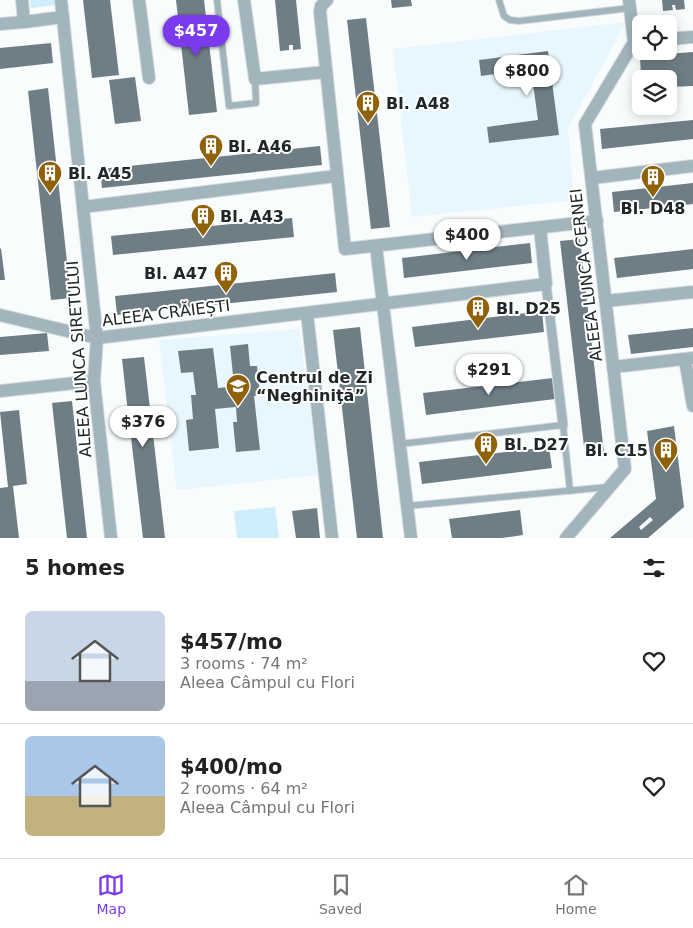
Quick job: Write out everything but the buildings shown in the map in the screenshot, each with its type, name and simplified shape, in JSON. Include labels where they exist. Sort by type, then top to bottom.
[{"type":"street","points":[[22,0],[24,22]]},
{"type":"street","name":"ALEEA LUNCA SIRETULUI","points":[[61,0],[97,338],[94,381],[111,538]]},
{"type":"street","points":[[139,0],[149,78]]},
{"type":"street","points":[[244,0],[255,79],[325,72]]},
{"type":"street","points":[[327,0],[321,6],[320,12],[336,176],[346,249],[597,221]]},
{"type":"street","points":[[0,24],[63,17]]},
{"type":"street","points":[[677,39],[693,37]]},
{"type":"street","name":"ALEEA LUNCA CERNEI","points":[[566,538],[625,469],[585,124],[632,51]]},
{"type":"street","points":[[592,178],[693,166]]},
{"type":"street","points":[[82,207],[336,176]]},
{"type":"street","points":[[540,228],[563,425]]},
{"type":"street","points":[[376,246],[411,538]]},
{"type":"street","name":"ALEEA CRĂIEȘTI","points":[[0,315],[97,338],[546,284]]},
{"type":"street","points":[[606,301],[693,292]]},
{"type":"street","points":[[307,313],[332,538]]},
{"type":"street","points":[[614,367],[689,358],[693,406]]},
{"type":"street","points":[[0,391],[94,381]]},
{"type":"lane","points":[[217,0],[230,106],[256,103],[255,79]]},
{"type":"lane","points":[[499,0],[504,16],[510,20],[519,21],[630,4]]},
{"type":"lane","points":[[400,444],[563,425],[570,491]]},
{"type":"lane","points":[[407,506],[608,487]]},
{"type":"shaded area","points":[[30,0],[55,0],[55,5],[31,8]]},
{"type":"shaded area","points":[[626,22],[568,129],[574,200],[412,217],[393,49]]},
{"type":"shaded area","name":"Centrul de Zi “Neghiniţă”","points":[[299,329],[319,475],[177,490],[159,340]]},
{"type":"shaded area","points":[[275,507],[279,538],[237,538],[234,511]]},
{"type":"place","name":"Bl. A48","points":[[368,124]]},
{"type":"place","name":"Bl. A46","points":[[211,167]]},
{"type":"place","name":"Bl. A45","points":[[50,194]]},
{"type":"place","name":"Bl. D48","points":[[653,198]]},
{"type":"place","name":"Bl. A43","points":[[203,237]]},
{"type":"place","name":"Bl. A47","points":[[226,294]]},
{"type":"place","name":"Bl. D25","points":[[478,329]]},
{"type":"place","name":"Centrul de Zi “Neghiniţă”","points":[[238,407]]},
{"type":"place","name":"Bl. D27","points":[[486,465]]},
{"type":"place","name":"Bl. C15","points":[[666,471]]}]
